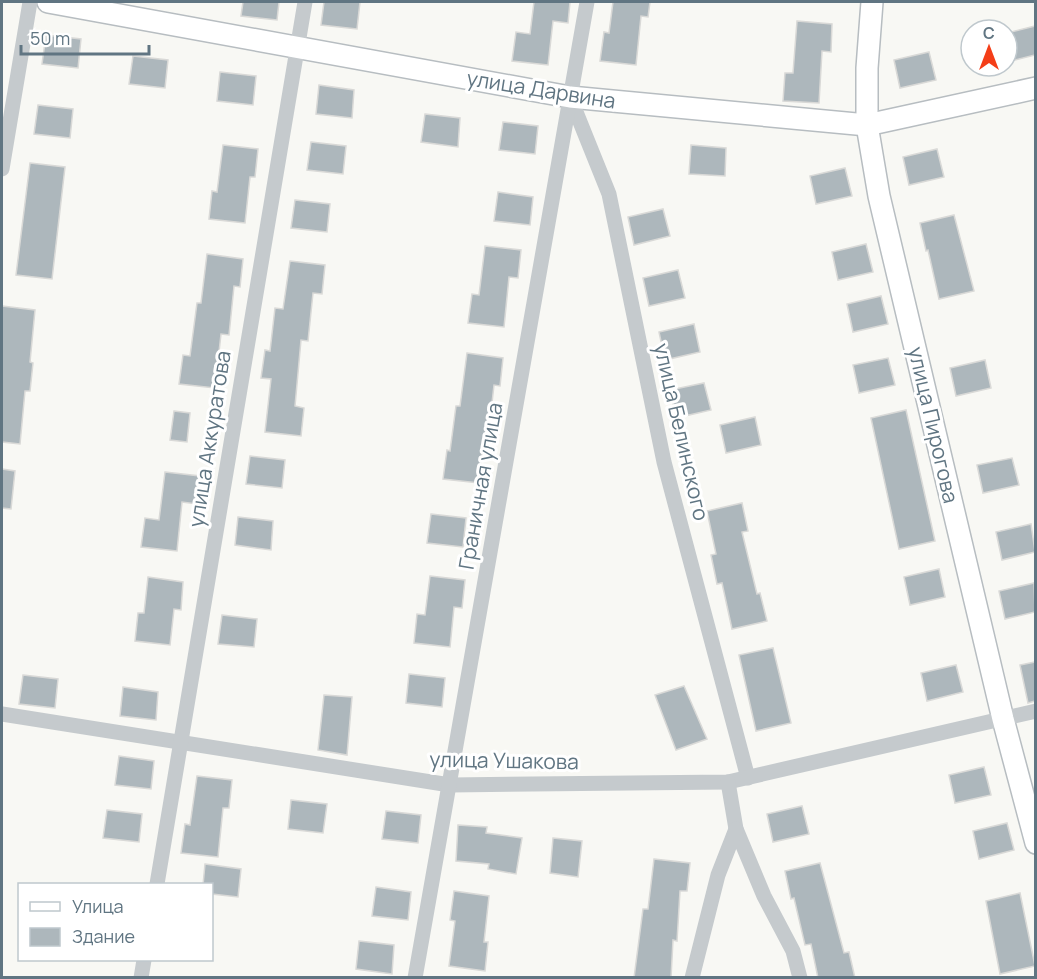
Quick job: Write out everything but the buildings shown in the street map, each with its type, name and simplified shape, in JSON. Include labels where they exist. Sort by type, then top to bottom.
[{"type":"street","points":[[2,169],[30,2]]},
{"type":"street","name":"улица Дарвина","points":[[48,2],[570,98],[867,125],[1035,88]]},
{"type":"street","name":"улица Аккуратова","points":[[157,883],[304,2]]},
{"type":"street","name":"Граничная улица","points":[[415,978],[587,2]]},
{"type":"street","name":"улица Пирогова","points":[[872,2],[867,68],[867,125],[879,195],[1003,718],[1035,843]]},
{"type":"street","name":"улица Белинского","points":[[570,98],[609,194],[664,462],[748,778]]},
{"type":"street","name":"улица Ушакова","points":[[2,714],[450,785],[728,782],[1035,711]]},
{"type":"street","points":[[728,782],[736,829],[764,896],[793,951],[800,978]]},
{"type":"street","points":[[692,978],[718,875],[736,829]]},
{"type":"street","points":[[141,978],[144,961]]}]
